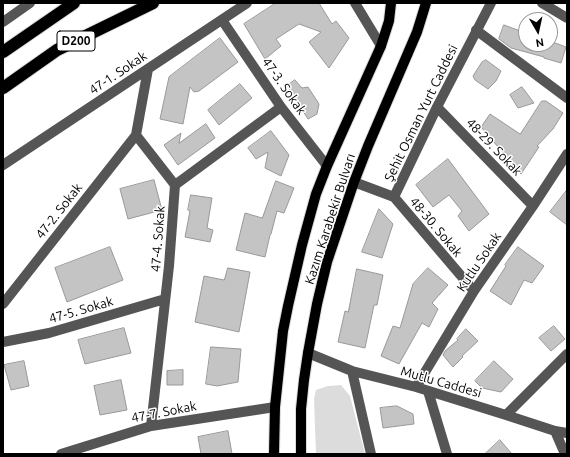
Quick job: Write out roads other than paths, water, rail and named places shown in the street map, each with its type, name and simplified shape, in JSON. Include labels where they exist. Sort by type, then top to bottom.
[{"type":"highway","name":"D200","points":[[3,52],[74,3]]},
{"type":"highway","name":"D200","points":[[3,88],[57,50],[154,3]]},
{"type":"main road","name":"Kazım Karabekir Bulvarı","points":[[274,454],[275,407],[283,331],[310,214],[327,166],[381,46],[389,21],[391,3]]},
{"type":"main road","name":"Kazım Karabekir Bulvarı","points":[[301,454],[301,409],[308,353],[317,304],[327,262],[354,182],[417,32],[426,3]]},
{"type":"street","points":[[3,22],[30,3]]},
{"type":"street","name":"47-1. Sokak","points":[[3,165],[247,3]]},
{"type":"street","points":[[356,3],[381,46]]},
{"type":"street","name":"Şehit Osman Yurt Caddesi","points":[[354,182],[394,197],[437,107],[491,3]]},
{"type":"street","points":[[542,3],[567,18]]},
{"type":"street","name":"47-3. Sokak","points":[[222,20],[281,107],[327,166]]},
{"type":"street","points":[[476,30],[567,98]]},
{"type":"street","points":[[148,69],[136,135],[175,185],[281,107]]},
{"type":"street","name":"48-29. Sokak","points":[[437,107],[533,206]]},
{"type":"street","name":"47-2. Sokak","points":[[3,304],[136,135]]},
{"type":"street","name":"Kutlu Sokak","points":[[416,387],[474,291],[567,154]]},
{"type":"street","name":"47-4. Sokak","points":[[152,426],[169,266],[175,185]]},
{"type":"street","name":"48-30. Sokak","points":[[394,197],[474,291]]},
{"type":"street","name":"47-5. Sokak","points":[[3,342],[49,333],[165,299]]},
{"type":"street","name":"Mutlu Caddesi","points":[[308,353],[352,371],[416,387],[555,431],[567,433]]},
{"type":"street","points":[[506,415],[567,354]]},
{"type":"street","points":[[352,371],[371,454]]},
{"type":"street","points":[[428,391],[447,454]]},
{"type":"street","name":"47-7. Sokak","points":[[61,454],[152,426],[275,407]]},
{"type":"street","points":[[555,431],[565,454]]}]
